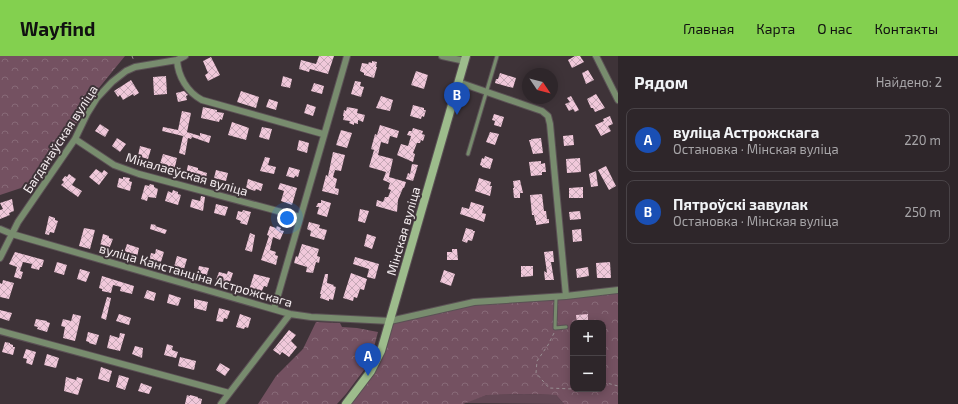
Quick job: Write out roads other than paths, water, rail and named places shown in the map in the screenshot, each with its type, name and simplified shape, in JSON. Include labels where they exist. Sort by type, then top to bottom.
[{"type":"main road","name":"Мінская вуліца","points":[[346,404],[364,381],[376,361],[390,321],[465,58]]},
{"type":"street","name":"Багданаўская вуліца","points":[[0,258],[18,222],[75,139],[87,114],[97,98],[118,76],[135,67],[177,60],[185,56]]},
{"type":"street","points":[[274,309],[347,56]]},
{"type":"street","points":[[442,56],[465,58]]},
{"type":"street","points":[[596,56],[618,100]]},
{"type":"street","points":[[177,60],[181,78],[188,89],[202,100],[324,134]]},
{"type":"street","points":[[458,82],[542,111],[548,116],[566,296]]},
{"type":"street","name":"Мікалаеўская вуліца","points":[[75,139],[114,165],[139,174],[300,217]]},
{"type":"street","name":"вуліца Канстанціна Астрожскага","points":[[0,229],[12,234],[290,314],[318,318],[390,321],[474,302],[566,296],[618,290]]},
{"type":"street","points":[[220,404],[290,314]]},
{"type":"street","points":[[0,331],[229,393]]},
{"type":"lane","points":[[468,154],[497,57],[492,56]]},
{"type":"lane","points":[[556,296],[555,328],[566,327]]},
{"type":"place","name":"Пятроўскі завулак","points":[[457,115]]},
{"type":"place","name":"вуліца Астрожскага","points":[[368,376]]}]
